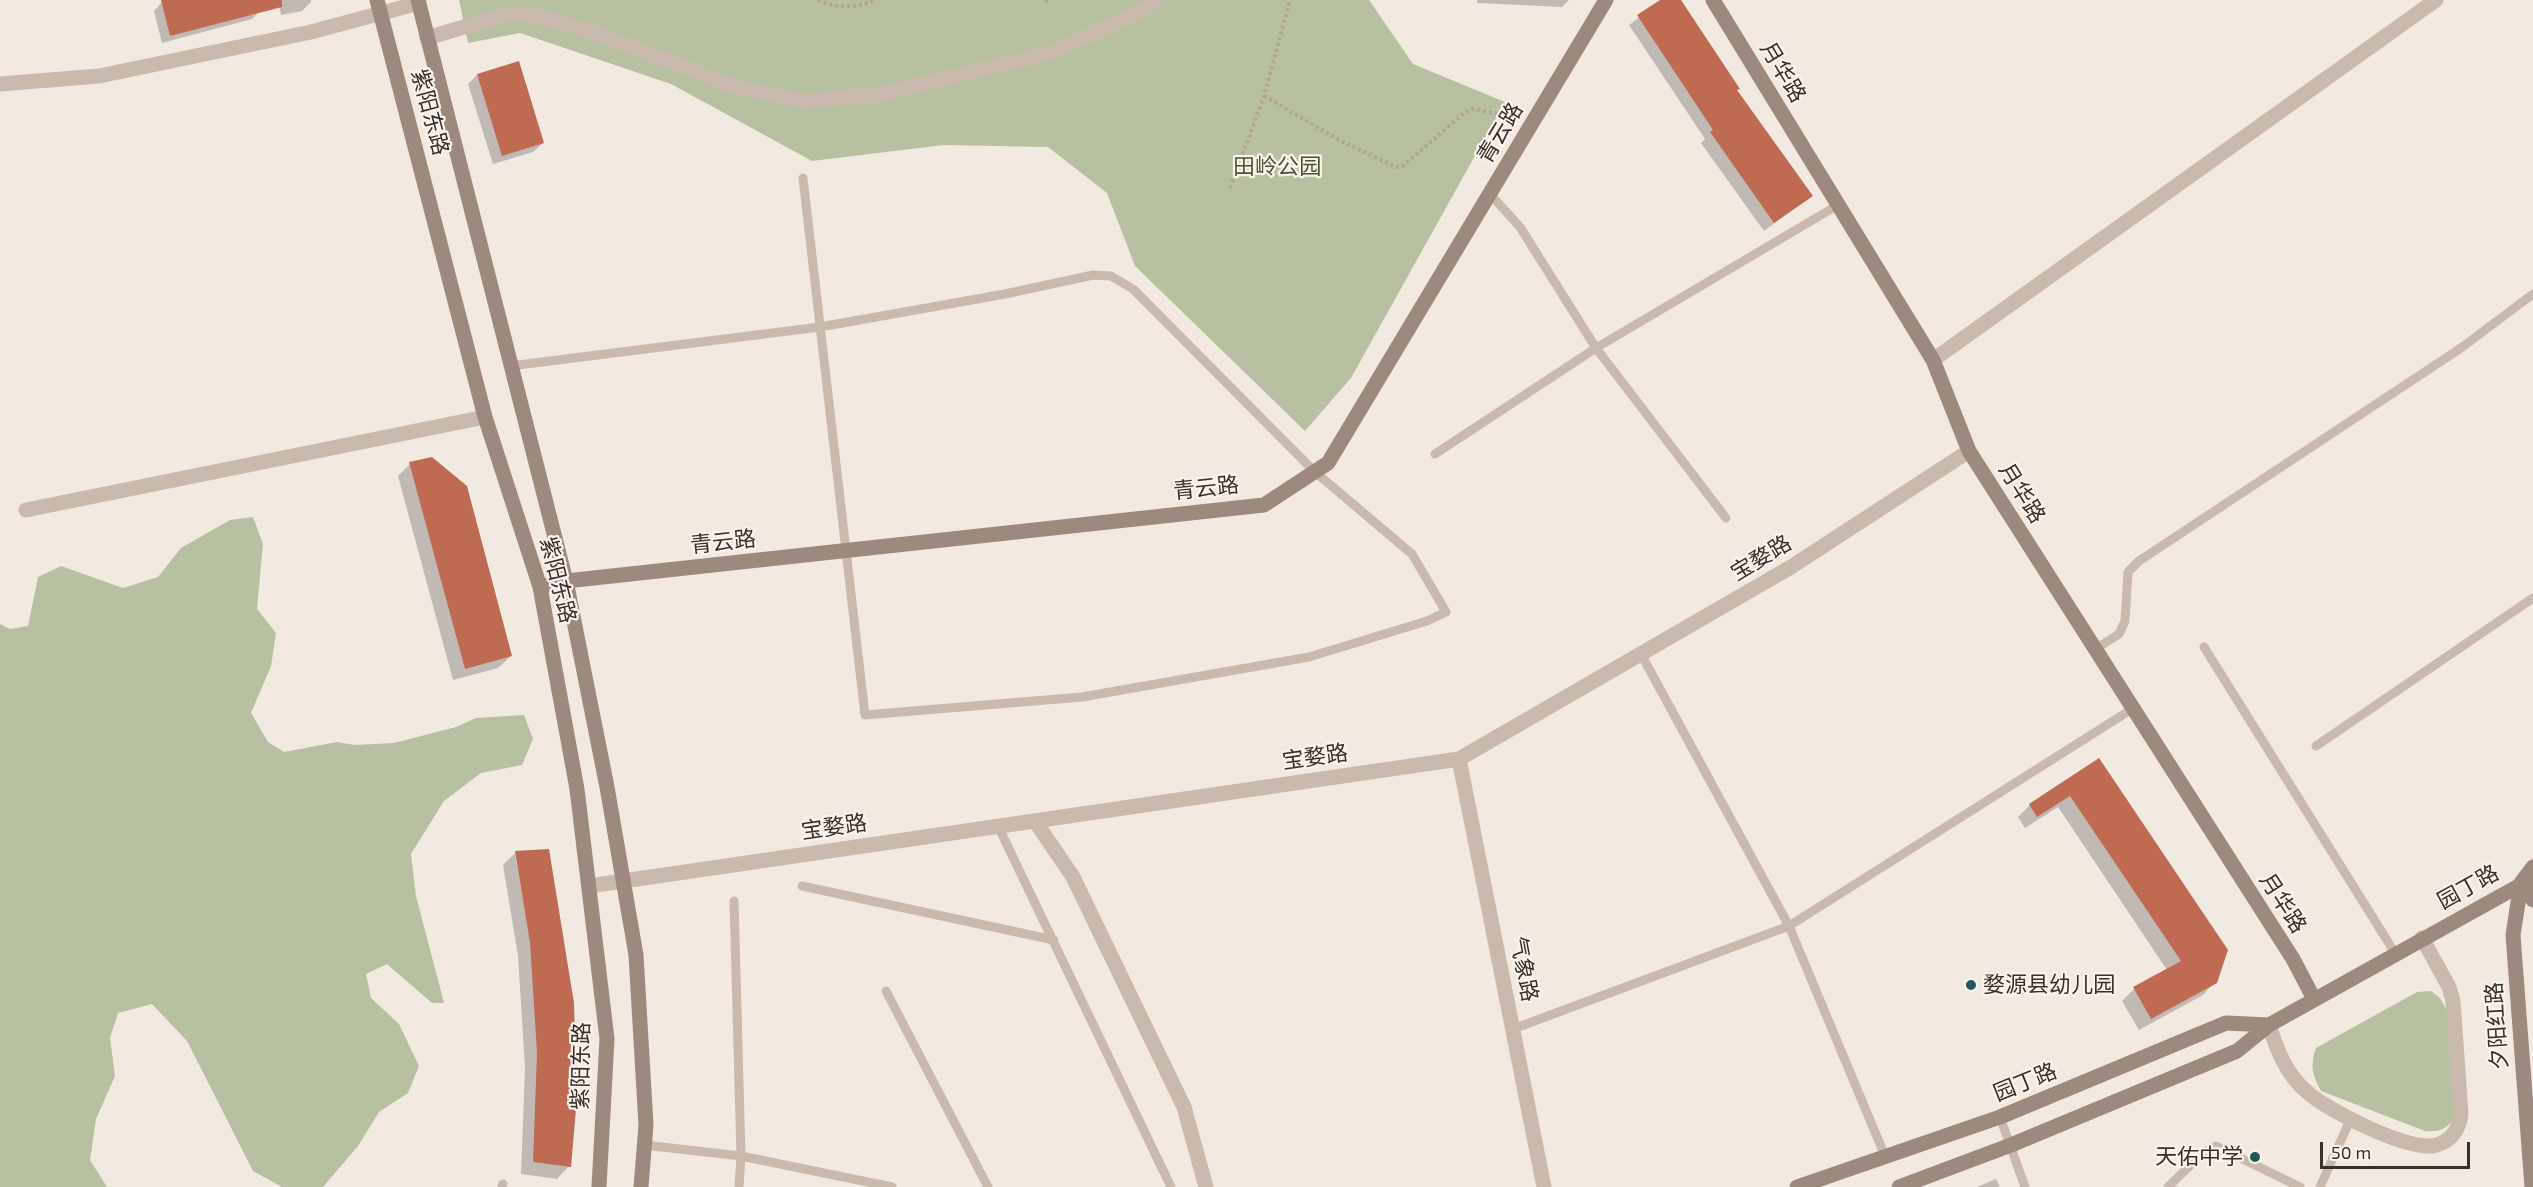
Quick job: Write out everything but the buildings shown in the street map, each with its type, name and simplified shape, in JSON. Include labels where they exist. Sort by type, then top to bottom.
[{"type":"main road","name":"青云路","points":[[540,586],[566,581],[1264,505],[1328,463],[1606,0]]},
{"type":"main road","name":"月华路","points":[[1713,0],[1932,360],[1968,452],[2293,959],[2314,999]]},
{"type":"main road","name":"紫阳东路","points":[[418,1],[566,581],[623,880],[636,956],[646,1125],[640,1187]]},
{"type":"main road","name":"紫阳东路","points":[[379,7],[485,417],[540,586],[577,789],[607,1039],[599,1187]]},
{"type":"main road","points":[[2533,867],[2527,880],[2533,900]]},
{"type":"main road","name":"园丁路","points":[[1899,1187],[2011,1145],[2237,1051],[2269,1025],[2527,880]]},
{"type":"main road","name":"夕阳红路","points":[[2527,880],[2513,935],[2532,1187]]},
{"type":"main road","name":"园丁路","points":[[1797,1187],[2000,1117],[2226,1023],[2269,1025]]},
{"type":"street","points":[[427,38],[517,6],[740,88],[803,101],[877,94],[1053,52],[1141,11],[1155,0]]},
{"type":"street","points":[[1932,360],[2436,0]]},
{"type":"street","points":[[0,84],[99,76],[379,7],[418,1]]},
{"type":"street","points":[[26,510],[485,417]]},
{"type":"street","name":"宝婺路","points":[[589,886],[1459,759],[1791,567],[1968,452]]},
{"type":"street","name":"气象路","points":[[1459,759],[1544,1187]]},
{"type":"street","points":[[1035,821],[1073,877],[1184,1107],[1206,1187]]},
{"type":"street","points":[[2269,1025],[2288,1071],[2305,1091],[2324,1106],[2400,1140],[2428,1146],[2438,1145],[2452,1137],[2459,1126],[2461,1114],[2453,1001],[2449,987],[2422,938]]},
{"type":"lane","points":[[510,366],[820,327],[1005,294],[1093,275],[1111,276],[1133,289],[1314,472],[1412,555],[1446,612],[1427,621],[1309,657],[1264,665],[1082,697],[865,715],[845,551],[820,327],[802,178]]},
{"type":"lane","points":[[1490,194],[1520,227],[1596,348],[1726,518]]},
{"type":"lane","points":[[1436,454],[1596,348],[1838,206]]},
{"type":"lane","points":[[2094,650],[2119,634],[2125,621],[2128,572],[2139,561],[2461,348],[2533,294]]},
{"type":"lane","points":[[2316,746],[2533,597]]},
{"type":"lane","points":[[2204,647],[2395,953]]},
{"type":"lane","points":[[1641,654],[1789,926],[1885,1156]]},
{"type":"lane","points":[[1513,1029],[1789,926],[2132,709]]},
{"type":"lane","points":[[998,826],[1171,1187]]},
{"type":"lane","points":[[802,886],[1054,940]]},
{"type":"lane","points":[[734,901],[741,1156],[739,1187]]},
{"type":"lane","points":[[886,991],[988,1187]]},
{"type":"lane","points":[[2000,1117],[2025,1187]]},
{"type":"lane","points":[[2320,1187],[2351,1118]]},
{"type":"lane","points":[[644,1145],[741,1156],[892,1187]]},
{"type":"lane","points":[[2168,1187],[2203,1153],[2216,1146],[2300,1187]]},
{"type":"path","points":[[818,0],[858,7],[876,0]]},
{"type":"path","points":[[1230,188],[1264,96],[1290,0]]},
{"type":"path","points":[[1264,96],[1339,140],[1396,167],[1403,166],[1464,113],[1472,109],[1534,120]]},
{"type":"green space","name":"田岭公园","points":[[459,0],[1369,0],[1413,64],[1505,102],[1351,378],[1305,431],[1135,266],[1107,193],[1048,147],[944,145],[812,161],[671,84],[520,33],[468,43]]},
{"type":"green space","points":[[253,517],[263,544],[257,609],[276,633],[271,666],[251,713],[268,742],[284,752],[337,742],[355,745],[394,743],[456,727],[476,718],[524,715],[533,739],[522,765],[481,773],[444,801],[411,854],[416,896],[444,1003],[432,1003],[387,964],[366,974],[371,998],[399,1024],[419,1066],[408,1093],[379,1112],[358,1146],[323,1187],[282,1187],[253,1171],[187,1041],[152,1004],[118,1013],[110,1038],[115,1076],[96,1119],[90,1160],[107,1187],[0,1187],[0,624],[10,629],[28,626],[38,577],[61,566],[123,588],[158,577],[181,548],[230,520]]},
{"type":"green space","points":[[2431,991],[2440,998],[2450,1016],[2454,1119],[2448,1126],[2438,1131],[2425,1131],[2321,1091],[2313,1070],[2316,1048],[2417,992]]},
{"type":"place","name":"婺源县幼儿园","points":[[1971,985]]},
{"type":"place","name":"天佑中学","points":[[2255,1157]]}]
